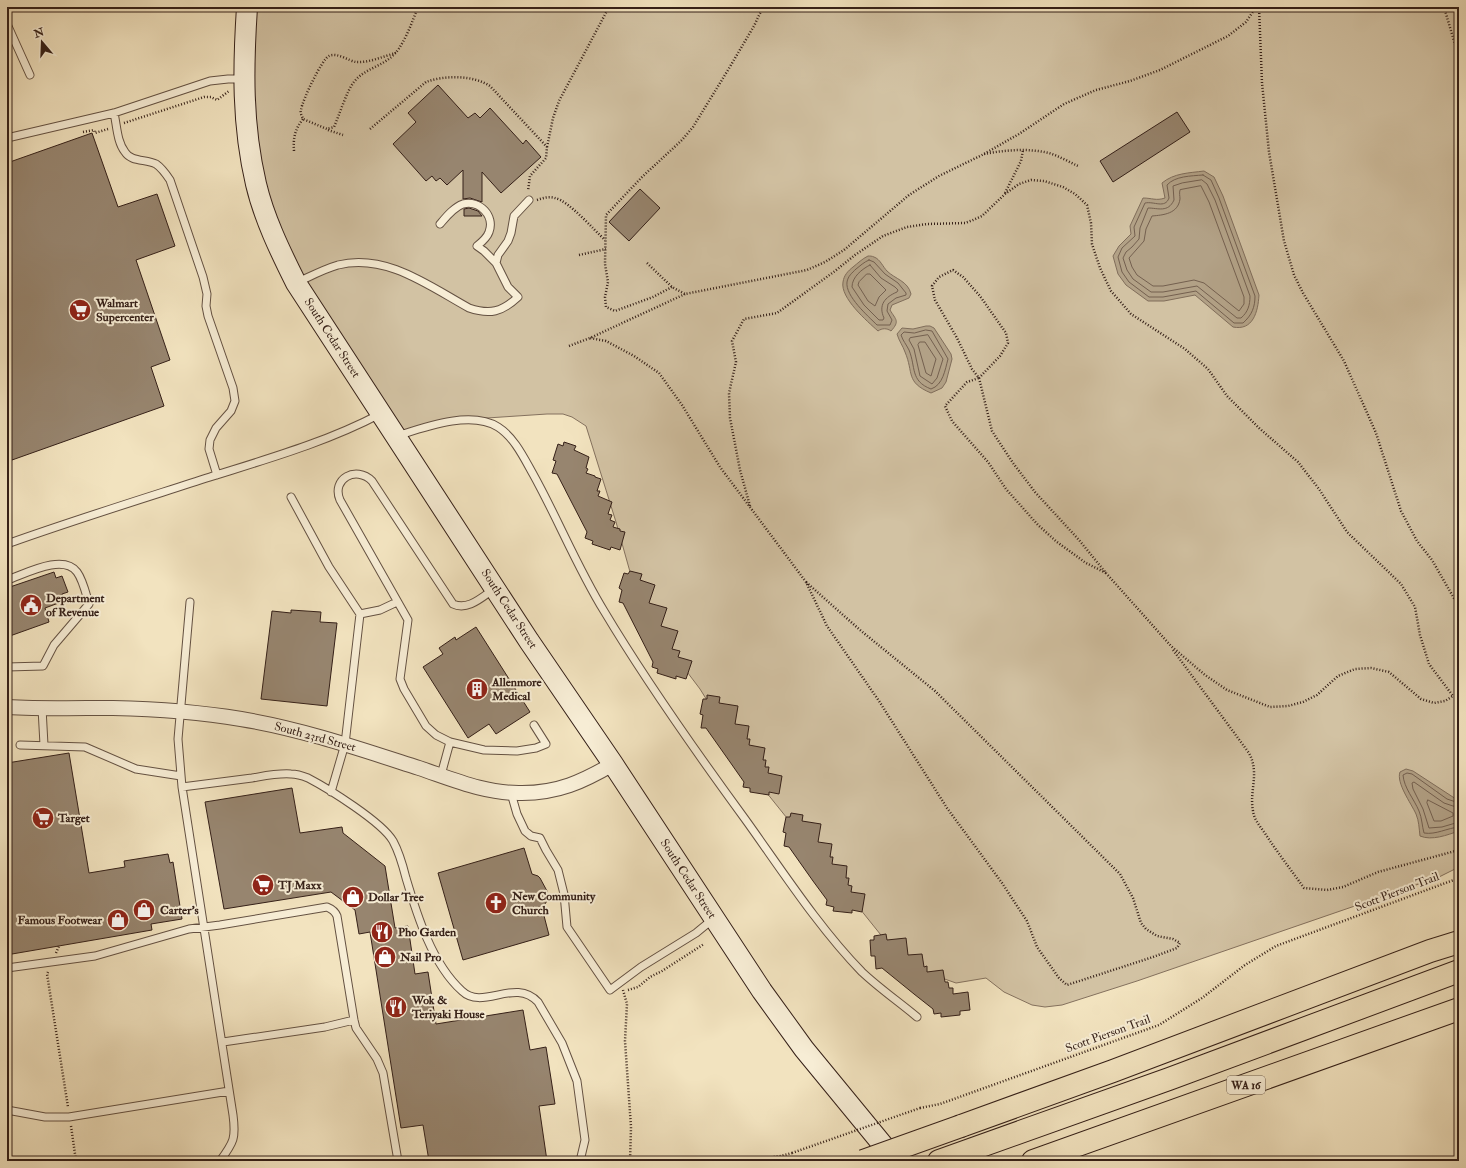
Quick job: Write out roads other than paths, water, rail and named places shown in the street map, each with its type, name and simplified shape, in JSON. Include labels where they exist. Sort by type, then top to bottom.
[{"type":"highway","points":[[1430,952],[1459,936]]},
{"type":"highway","points":[[864,1161],[1459,942]]},
{"type":"highway","points":[[939,1161],[1169,1079],[1459,971]]},
{"type":"highway","name":"WA 16","points":[[1033,1161],[1459,1009]]},
{"type":"main road","name":"South Cedar Street","points":[[247,7],[244,54],[244,110],[256,184],[270,227],[296,283],[529,640],[613,764],[762,991],[804,1049],[896,1161]]},
{"type":"street","name":"South 23rd Street","points":[[7,707],[115,708],[182,712],[241,719],[284,727],[345,744],[474,786],[510,793],[547,791],[571,786],[613,764]]},
{"type":"lane","points":[[7,24],[30,75]]},
{"type":"lane","points":[[7,138],[114,113],[210,81],[244,79]]},
{"type":"lane","points":[[114,113],[121,146],[126,154],[131,158],[156,164],[165,172],[170,180],[203,277],[207,294],[206,306],[208,316],[233,388],[235,401],[232,411],[216,428],[210,440],[209,449],[217,475]]},
{"type":"lane","points":[[496,262],[498,255],[512,233],[514,216],[531,202]]},
{"type":"lane","points":[[296,283],[339,265],[357,263],[375,264],[398,269],[469,308],[482,312],[491,312],[505,308],[518,297],[508,287],[496,262],[477,246],[489,233],[490,226],[488,214],[484,209],[479,205],[464,204],[459,206],[440,224]]},
{"type":"lane","points":[[7,542],[217,475],[336,435],[381,414]]},
{"type":"lane","points":[[395,436],[436,424],[472,419],[489,422],[507,434],[522,455],[603,610],[649,682],[712,773],[802,897],[848,957],[878,986],[917,1016]]},
{"type":"lane","points":[[495,588],[476,602],[458,606],[453,604],[372,481],[362,474],[350,475],[344,478],[338,491],[339,498],[408,620],[401,672],[402,684],[426,726],[436,735],[450,742],[484,750],[507,751],[528,749],[546,744],[534,725]]},
{"type":"lane","points":[[291,497],[329,568],[360,614],[345,744],[332,792]]},
{"type":"lane","points":[[7,580],[57,564],[65,564],[72,568],[80,577],[89,604],[54,645],[43,666],[7,667]]},
{"type":"lane","points":[[190,602],[182,712],[178,739],[182,786],[223,1042],[235,1132],[233,1140],[220,1161]]},
{"type":"lane","points":[[360,614],[380,610],[397,602]]},
{"type":"lane","points":[[42,708],[44,745]]},
{"type":"lane","points":[[441,775],[450,742]]},
{"type":"lane","points":[[20,745],[85,747],[136,769],[182,776]]},
{"type":"lane","points":[[182,786],[291,774],[307,778],[332,792],[376,822],[393,840],[418,918],[433,951],[446,972],[463,992],[481,998],[511,992],[519,992],[534,997],[538,1002],[562,1043],[577,1081],[585,1140],[580,1161]]},
{"type":"lane","points":[[510,793],[524,829],[531,836],[540,838],[558,870],[564,894],[567,927],[610,990],[641,967],[696,933],[714,918]]},
{"type":"lane","points":[[7,968],[106,954],[177,932],[327,907],[335,911],[337,916],[356,1028],[377,1059],[383,1073],[398,1161]]},
{"type":"lane","points":[[223,1042],[325,1027],[354,1020]]},
{"type":"lane","points":[[7,1110],[45,1117],[69,1117],[229,1091]]},
{"type":"water","points":[[1204,171],[1214,177],[1223,196],[1259,295],[1256,314],[1250,323],[1245,326],[1233,327],[1195,295],[1164,301],[1148,301],[1126,285],[1118,274],[1113,256],[1119,246],[1131,234],[1130,226],[1143,198],[1165,198],[1162,183],[1172,177],[1182,174]]},
{"type":"water","points":[[868,256],[878,259],[890,274],[907,286],[911,294],[909,298],[892,305],[890,310],[896,320],[896,323],[891,331],[888,329],[881,329],[878,331],[855,309],[843,288],[846,273]]},
{"type":"water","points":[[926,326],[934,328],[951,354],[952,359],[946,382],[942,388],[931,393],[917,385],[914,381],[908,359],[897,334],[902,328],[913,329]]},
{"type":"water","points":[[1406,769],[1413,771],[1459,801],[1459,831],[1434,838],[1420,836],[1417,817],[1400,782],[1400,772]]},
{"type":"place","name":"Walmart Supercenter","points":[[80,310]]},
{"type":"place","name":"Department of Revenue","points":[[31,605]]},
{"type":"place","name":"Allenmore Medical","points":[[477,689]]},
{"type":"place","name":"Target","points":[[43,818]]},
{"type":"place","name":"TJ Maxx","points":[[263,885]]},
{"type":"place","name":"Dollar Tree","points":[[353,897]]},
{"type":"place","name":"New Community Church","points":[[496,903]]},
{"type":"place","name":"Carter's","points":[[144,910]]},
{"type":"place","name":"Famous Footwear","points":[[118,920]]},
{"type":"place","name":"Pho Garden","points":[[382,932]]},
{"type":"place","name":"Nail Pro","points":[[385,957]]},
{"type":"place","name":"Wok & Teriyaki House","points":[[396,1007]]}]
